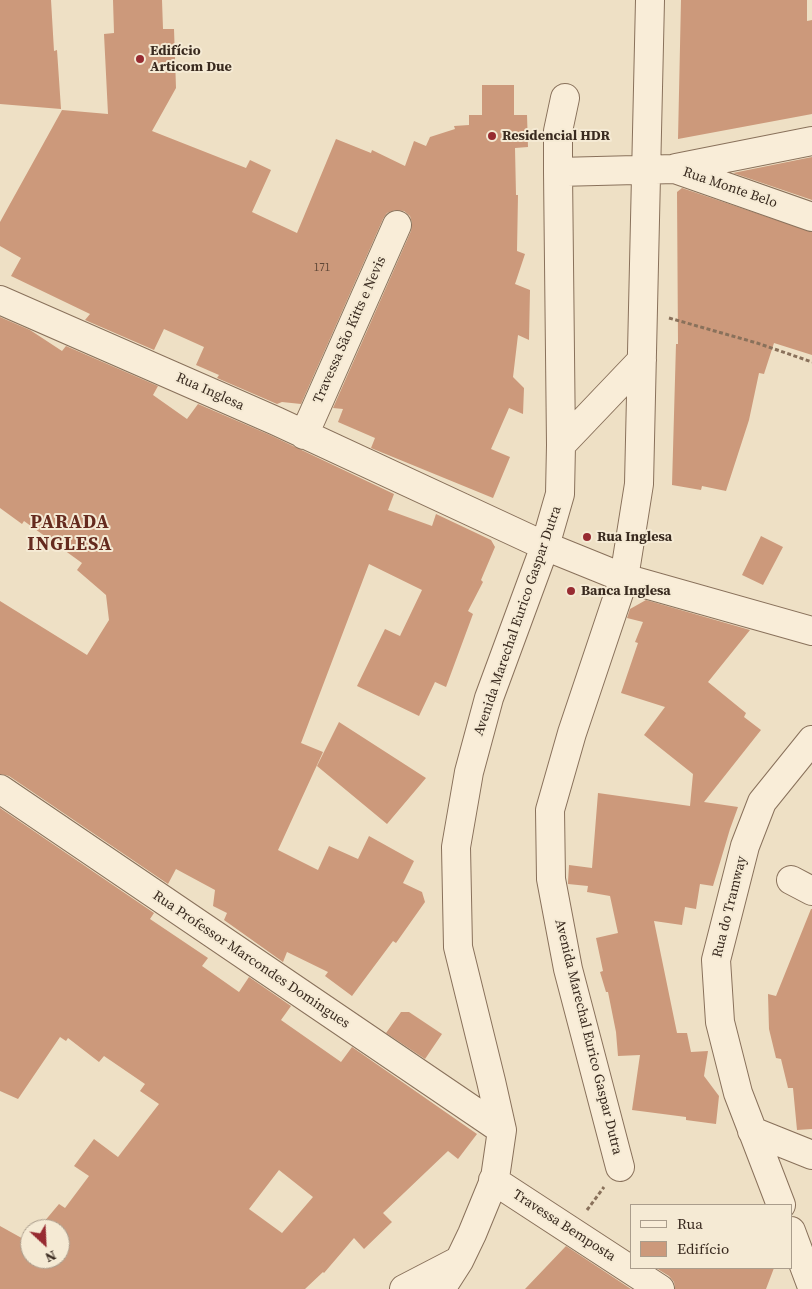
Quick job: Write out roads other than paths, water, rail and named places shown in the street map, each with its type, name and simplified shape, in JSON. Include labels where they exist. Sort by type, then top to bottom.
[{"type":"street","name":"Avenida Marechal Eurico Gaspar Dutra","points":[[620,1167],[568,970],[551,879],[550,810],[572,733],[624,578],[639,484],[650,0]]},
{"type":"street","name":"Avenida Marechal Eurico Gaspar Dutra","points":[[404,1289],[449,1280],[472,1234],[494,1180],[502,1130],[492,1081],[458,947],[456,847],[469,772],[489,698],[545,546],[560,494],[558,130],[565,98]]},
{"type":"street","points":[[675,169],[812,141]]},
{"type":"street","name":"Rua Monte Belo","points":[[647,169],[675,169],[812,217]]},
{"type":"street","points":[[558,172],[647,169]]},
{"type":"street","name":"Travessa São Kitts e Nevis","points":[[304,434],[397,225]]},
{"type":"street","name":"Rua Inglesa","points":[[0,300],[304,434],[545,546],[624,578],[812,631]]},
{"type":"street","points":[[561,445],[642,360]]},
{"type":"street","name":"Rua do Tramway","points":[[781,1204],[738,1093],[720,1022],[716,960],[745,846],[762,802],[812,740]]},
{"type":"street","name":"Rua Professor Marcondes Domingues","points":[[0,789],[502,1130]]},
{"type":"street","points":[[752,1130],[812,1155]]},
{"type":"street","name":"Travessa Bemposta","points":[[494,1180],[660,1289]]},
{"type":"street","points":[[792,1234],[812,1287]]},
{"type":"place","name":"Edifício Articom Due","points":[[140,59]]},
{"type":"place","name":"Residencial HDR","points":[[492,136]]},
{"type":"place","name":"Rua Inglesa","points":[[587,537]]},
{"type":"place","name":"Banca Inglesa","points":[[571,591]]},
{"type":"district","name":"PARADA INGLESA","points":[[70,534]]}]
